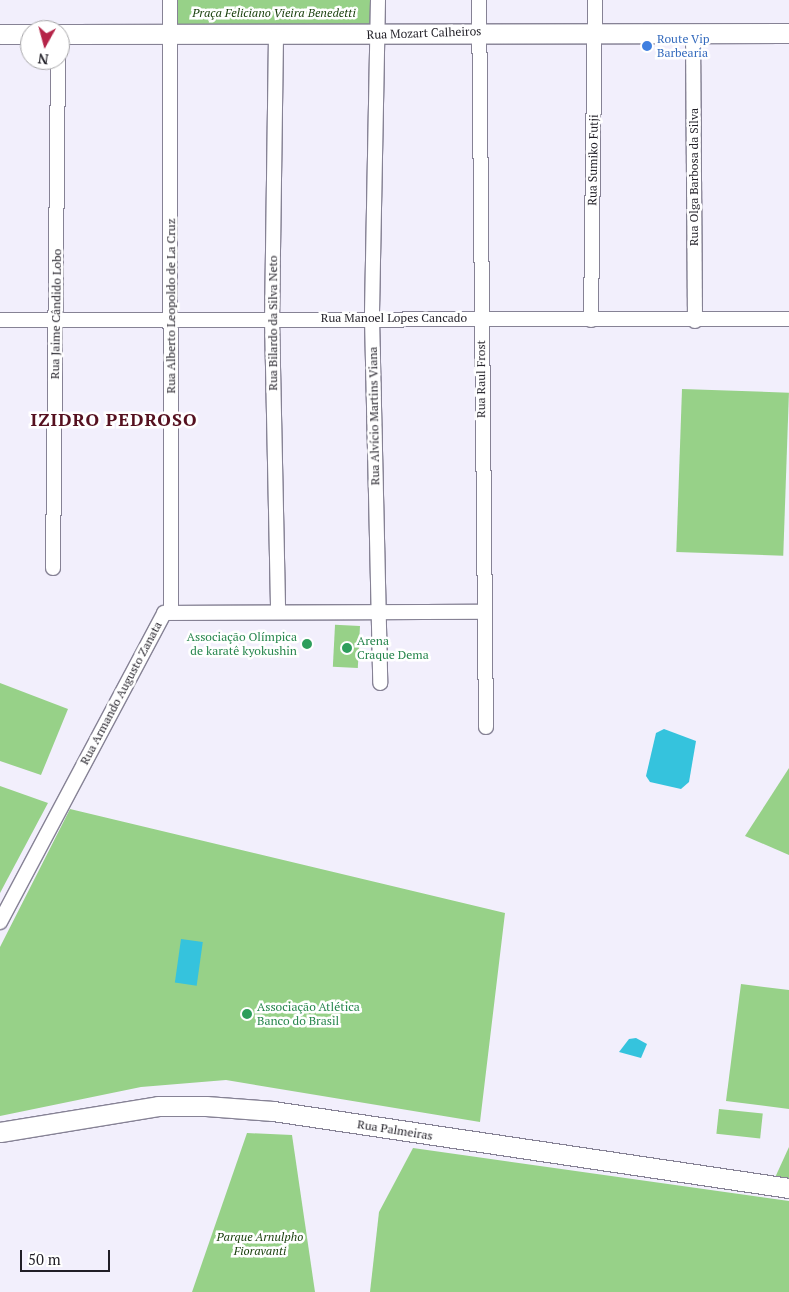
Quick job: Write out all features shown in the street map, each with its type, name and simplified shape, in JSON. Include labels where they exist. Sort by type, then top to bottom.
[{"type":"street","name":"Rua Alberto Leopoldo de La Cruz","points":[[170,0],[171,611]]},
{"type":"street","name":"Rua Alvício Martins Viana","points":[[378,0],[372,318],[380,683]]},
{"type":"street","name":"Rua Raul Frost","points":[[479,0],[477,31],[481,318],[482,612],[486,727]]},
{"type":"street","name":"Rua Sumiko Futji","points":[[591,320],[595,0]]},
{"type":"street","name":"Rua Mozart Calheiros","points":[[70,34],[378,36],[477,31],[789,33]]},
{"type":"street","name":"Rua Olga Barbosa da Silva","points":[[693,33],[695,321]]},
{"type":"street","points":[[0,34],[20,34]]},
{"type":"street","name":"Rua Bilardo da Silva Neto","points":[[276,36],[272,319],[278,611]]},
{"type":"street","name":"Rua Jaime Cândido Lobo","points":[[54,568],[58,70]]},
{"type":"street","name":"Rua Manoel Lopes Cancado","points":[[0,320],[481,318],[695,321],[789,319]]},
{"type":"street","name":"Rua Armando Augusto Zanata","points":[[0,922],[159,622],[171,611],[482,612]]},
{"type":"street","name":"Rua Palmeiras","points":[[0,1132],[158,1106],[206,1106],[293,1114],[783,1188]]},
{"type":"green space","name":"Praça Feliciano Vieira Benedetti","points":[[178,0],[370,0],[370,27],[178,27]]},
{"type":"green space","points":[[682,389],[789,393],[783,556],[676,552]]},
{"type":"green space","name":"Arena Craque Dema","points":[[335,625],[360,626],[358,668],[333,667]]},
{"type":"green space","points":[[0,683],[68,709],[41,775],[0,761]]},
{"type":"green space","points":[[789,768],[789,855],[745,836]]},
{"type":"green space","points":[[0,786],[48,803],[0,893]]},
{"type":"green space","name":"Associação Atlética Banco do Brasil","points":[[70,809],[505,913],[480,1122],[226,1080],[141,1087],[0,1116],[0,947]]},
{"type":"green space","points":[[741,984],[789,990],[789,1109],[726,1101]]},
{"type":"green space","points":[[719,1109],[763,1114],[760,1138],[716,1134]]},
{"type":"green space","name":"Parque Arnulpho Fioravanti","points":[[247,1133],[292,1135],[315,1292],[192,1292]]},
{"type":"green space","points":[[789,1147],[789,1183],[773,1182]]},
{"type":"green space","points":[[413,1148],[789,1201],[789,1292],[370,1292],[379,1212]]},
{"type":"water","points":[[664,729],[696,741],[689,782],[681,789],[650,782],[646,776],[656,733]]},
{"type":"water","points":[[181,939],[203,942],[197,986],[175,983]]},
{"type":"water","points":[[636,1038],[647,1044],[641,1058],[619,1052],[629,1039]]},
{"type":"place","name":"Route Vip Barbearia","points":[[647,46]]},
{"type":"place","name":"Associação Olímpica de karatê kyokushin","points":[[307,644]]},
{"type":"place","name":"Arena Craque Dema","points":[[347,648]]},
{"type":"place","name":"Associação Atlética Banco do Brasil","points":[[247,1014]]},
{"type":"district","name":"IZIDRO PEDROSO","points":[[114,419]]}]
